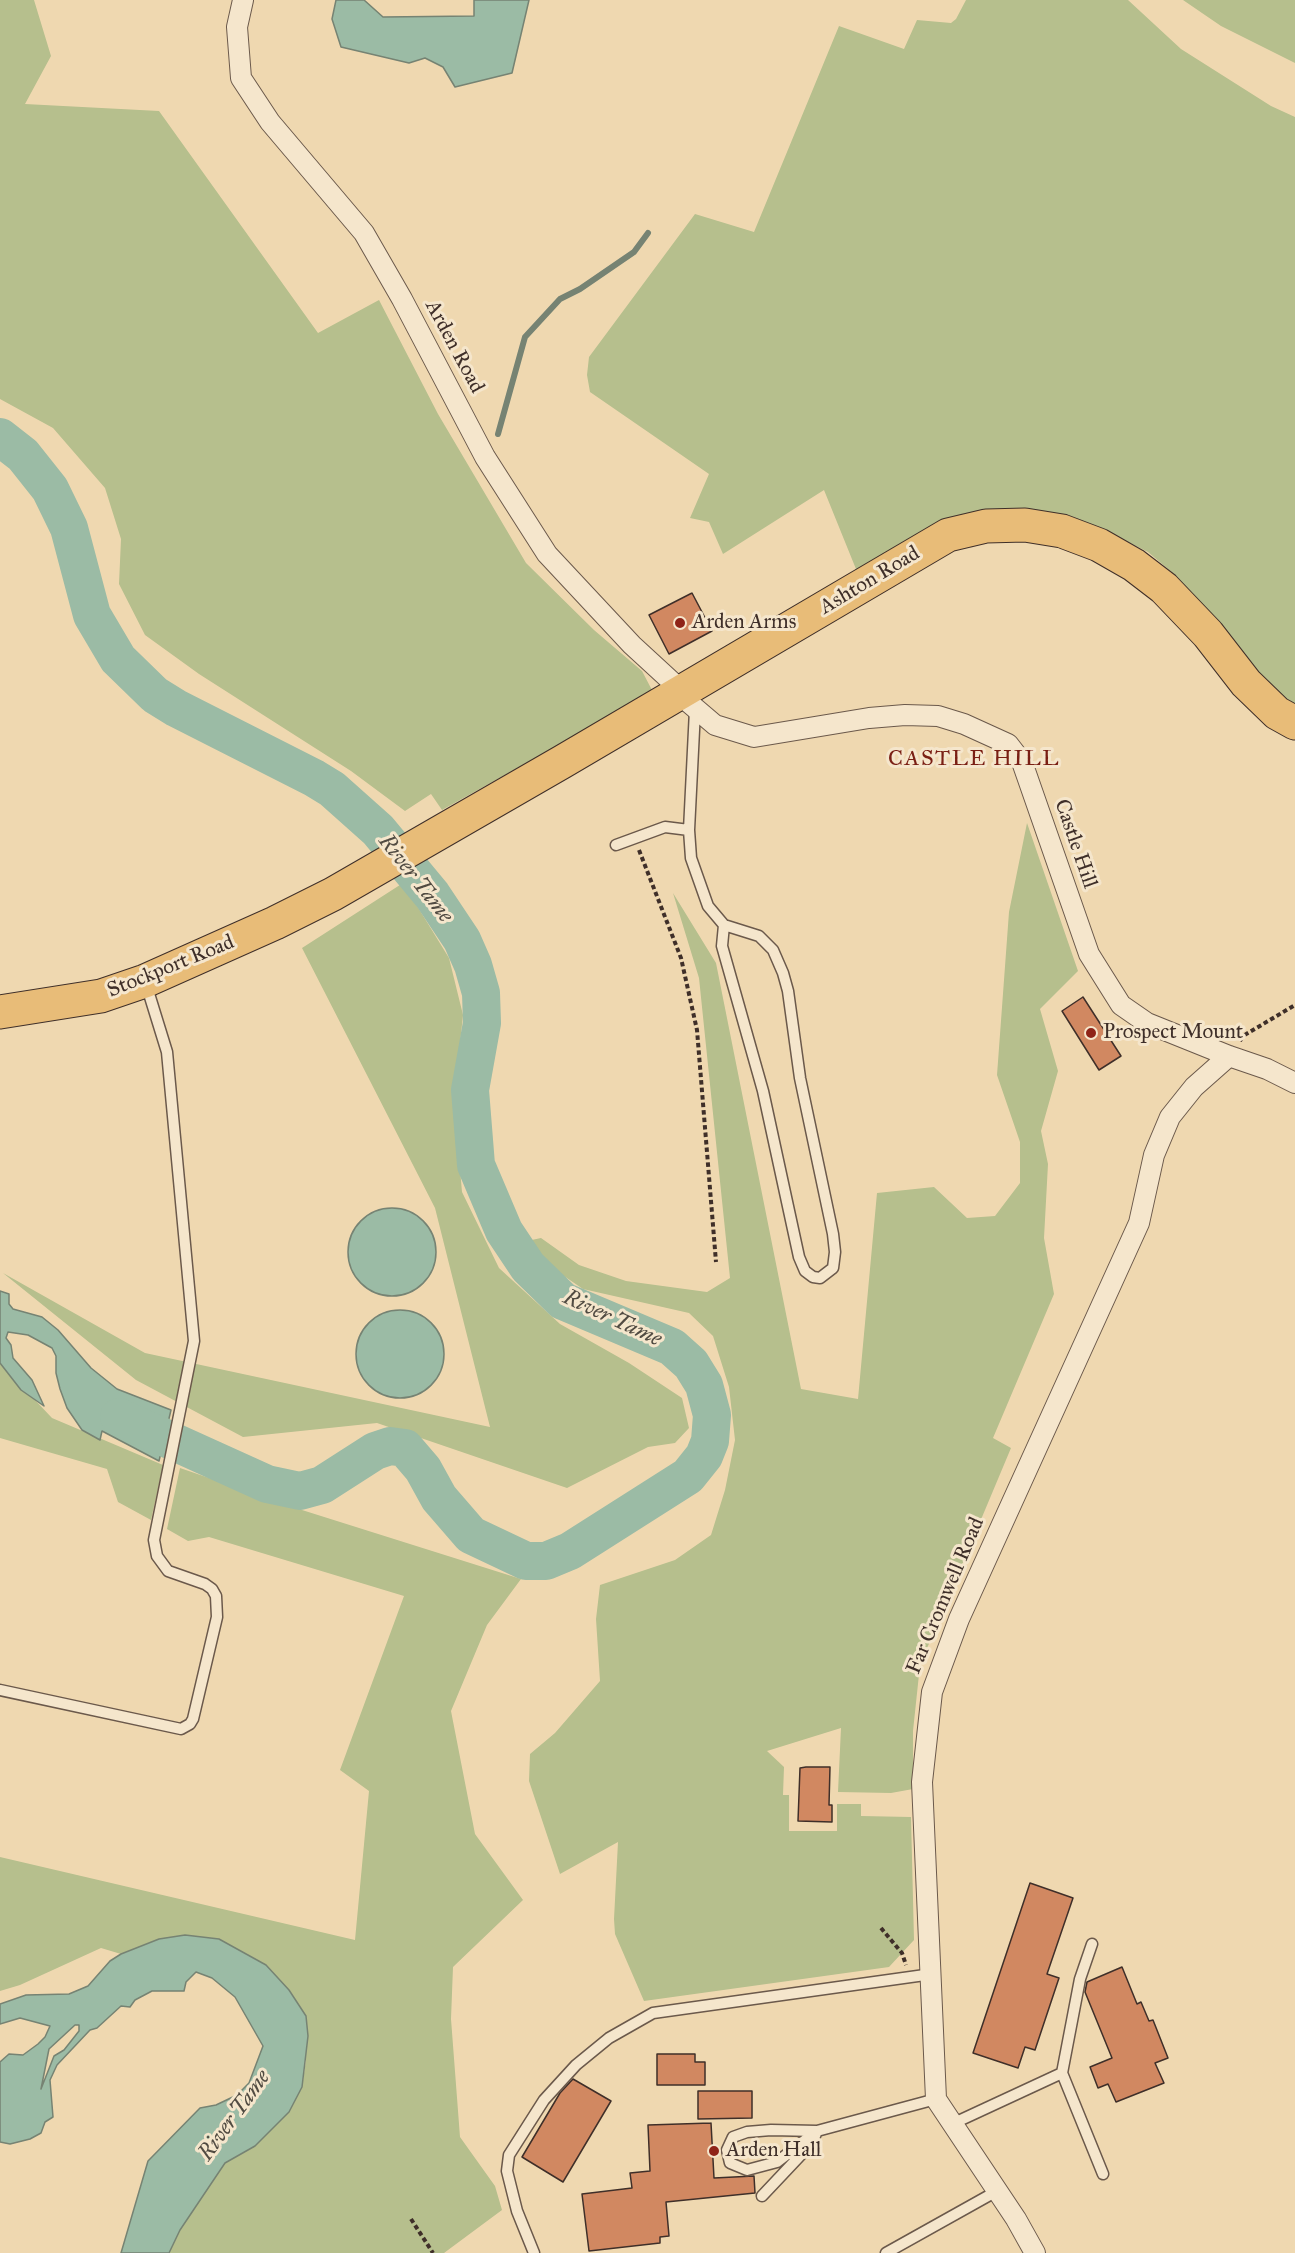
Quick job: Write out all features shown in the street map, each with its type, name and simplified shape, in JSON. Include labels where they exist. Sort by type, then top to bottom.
[{"type":"highway","name":"Ashton Road","points":[[333,894],[434,835],[689,701],[948,535],[986,526],[1025,525],[1062,531],[1099,545],[1134,565],[1172,596],[1208,634],[1246,683],[1277,713],[1295,723]]},
{"type":"highway","name":"Stockport Road","points":[[0,1012],[101,996],[145,981],[213,952],[333,894]]},
{"type":"street","name":"Arden Road","points":[[243,0],[237,27],[241,78],[270,122],[364,233],[402,299],[485,457],[547,554],[632,645],[689,701]]},
{"type":"street","name":"Castle Hill","points":[[689,701],[715,725],[754,737],[869,718],[905,715],[938,716],[964,724],[1008,744],[1022,762],[1089,954],[1117,998],[1133,1015],[1148,1023],[1267,1069],[1295,1083]]},
{"type":"street","name":"Far Cromwell Road","points":[[936,2099],[922,1782],[932,1692],[959,1619],[1139,1223],[1154,1155],[1170,1117],[1194,1087],[1229,1056]]},
{"type":"street","points":[[936,2099],[1035,2253]]},
{"type":"lane","points":[[689,701],[691,858],[708,906],[724,925],[759,936],[773,950],[788,991],[800,1078],[833,1234],[833,1268],[820,1278],[813,1277],[805,1271],[799,1257],[763,1092],[722,946],[724,925]]},
{"type":"lane","points":[[616,845],[665,827],[689,830]]},
{"type":"lane","points":[[0,1689],[180,1730],[190,1724],[218,1604],[216,1596],[205,1584],[168,1571],[162,1566],[154,1540],[194,1341],[167,1052],[145,981]]},
{"type":"lane","points":[[1092,1944],[1080,1979],[1062,2073],[1103,2174]]},
{"type":"lane","points":[[534,2253],[517,2211],[507,2171],[510,2155],[544,2100],[576,2065],[609,2038],[653,2013],[932,1974]]},
{"type":"lane","points":[[952,2124],[1062,2073]]},
{"type":"lane","points":[[817,2131],[777,2162],[747,2170],[730,2163],[727,2150],[733,2137],[747,2132],[817,2131],[936,2099]]},
{"type":"lane","points":[[762,2196],[812,2143],[817,2131]]},
{"type":"lane","points":[[886,2253],[997,2191]]},
{"type":"path","points":[[634,838],[681,958],[697,1030],[716,1262]]},
{"type":"path","points":[[1229,1056],[1243,1036],[1295,1005]]},
{"type":"path","points":[[881,1928],[902,1953],[909,1977]]},
{"type":"path","points":[[411,2219],[433,2253]]},
{"type":"shaded area","points":[[0,0],[34,0],[51,56],[25,104],[159,111],[318,333],[379,300],[438,414],[526,563],[594,630],[642,671],[653,692],[442,810],[431,794],[405,811],[351,771],[199,674],[145,635],[119,584],[121,539],[105,488],[53,428],[0,399]]},
{"type":"shaded area","points":[[966,0],[1128,0],[1181,49],[1271,106],[1295,117],[1295,708],[1270,690],[1174,574],[1148,552],[1108,532],[1061,518],[858,574],[824,490],[723,554],[709,522],[690,518],[709,474],[590,392],[587,375],[589,357],[695,214],[754,232],[839,26],[904,49],[917,20],[951,23],[956,19]]},
{"type":"shaded area","points":[[1183,0],[1295,0],[1295,63],[1221,26]]},
{"type":"shaded area","points":[[1027,823],[1078,971],[1040,1009],[1058,1071],[1041,1131],[1048,1164],[1044,1238],[1054,1294],[993,1438],[1011,1448],[920,1665],[913,1731],[913,1789],[891,1793],[838,1792],[841,1728],[767,1751],[784,1767],[783,1795],[789,1795],[789,1831],[837,1831],[837,1804],[861,1804],[861,1816],[911,1817],[914,1940],[889,1967],[644,2001],[615,1934],[618,1842],[560,1874],[529,1781],[530,1754],[555,1733],[600,1681],[596,1619],[600,1585],[675,1560],[711,1535],[725,1490],[735,1440],[729,1387],[713,1336],[689,1313],[583,1289],[542,1261],[527,1241],[541,1238],[579,1265],[626,1281],[707,1292],[730,1278],[699,978],[673,893],[716,963],[801,1389],[858,1399],[877,1193],[934,1187],[967,1218],[995,1216],[1020,1183],[1020,1142],[997,1075],[1009,912]]},
{"type":"shaded area","points":[[403,883],[449,958],[463,1015],[454,1101],[462,1192],[499,1268],[560,1324],[629,1363],[682,1398],[689,1428],[675,1443],[648,1447],[567,1488],[377,1423],[243,1437],[136,1380],[3,1273],[145,1353],[490,1427],[435,1208],[302,948]]},
{"type":"shaded area","points":[[0,1363],[52,1418],[163,1465],[151,1520],[118,1502],[107,1469],[0,1438]]},
{"type":"shaded area","points":[[180,1468],[302,1510],[521,1579],[487,1625],[451,1711],[475,1834],[523,1900],[453,1967],[451,2019],[460,2137],[495,2186],[502,2210],[444,2253],[169,2253],[180,2230],[225,2163],[255,2146],[289,2112],[302,2087],[306,2060],[219,1939],[185,1935],[159,1939],[121,1954],[101,1948],[20,1985],[0,1991],[0,1857],[355,1940],[369,1791],[340,1770],[404,1596],[209,1537],[188,1541],[167,1529]]},
{"type":"water","points":[[336,0],[364,0],[383,17],[474,16],[474,0],[529,0],[512,73],[455,87],[443,67],[425,58],[409,63],[341,47],[332,19]]},
{"type":"water","points":[[392,1208],[417,1215],[429,1227],[436,1252],[429,1277],[417,1289],[392,1296],[367,1289],[355,1277],[348,1252],[355,1227],[367,1215]]},
{"type":"water","points":[[0,1291],[9,1294],[9,1304],[13,1309],[42,1317],[58,1330],[91,1368],[117,1389],[171,1410],[159,1461],[102,1431],[100,1440],[82,1430],[67,1408],[60,1389],[56,1373],[56,1356],[52,1348],[28,1335],[8,1332],[6,1338],[11,1345],[13,1358],[32,1380],[44,1406],[21,1390],[0,1363]]},
{"type":"water","points":[[400,1310],[417,1314],[431,1323],[440,1337],[444,1354],[440,1371],[431,1385],[417,1394],[400,1398],[383,1394],[369,1385],[360,1371],[356,1354],[360,1337],[369,1323],[383,1314]]},
{"type":"water","points":[[185,1935],[219,1939],[266,1965],[289,1990],[306,2016],[308,2036],[302,2087],[289,2112],[255,2146],[225,2163],[180,2230],[169,2253],[121,2253],[148,2161],[200,2108],[216,2105],[237,2095],[249,2083],[263,2046],[235,1997],[212,1978],[196,1972],[186,1982],[184,1991],[152,1991],[135,2000],[130,2007],[121,2006],[97,2028],[90,2030],[57,2065],[50,2080],[53,2117],[45,2122],[41,2133],[30,2139],[10,2144],[0,2142],[0,2062],[9,2054],[23,2055],[45,2037],[50,2026],[20,2018],[0,2024],[0,2004],[26,1995],[69,1994],[88,1986],[110,1961],[121,1954],[159,1939]],"holes":[[[75,2025],[79,2025],[79,2031],[64,2050],[54,2056],[41,2089],[49,2049]]]},
{"type":"building","name":"Arden Arms","points":[[692,593],[712,631],[669,654],[649,615]]},
{"type":"building","name":"Prospect Mount","points":[[1083,997],[1121,1056],[1099,1070],[1062,1011]]},
{"type":"building","points":[[830,1767],[829,1805],[832,1805],[832,1822],[798,1821],[800,1768]]},
{"type":"building","points":[[1030,1883],[1073,1898],[1047,1974],[1059,1978],[1035,2050],[1025,2047],[1018,2068],[973,2053]]},
{"type":"building","points":[[1122,1967],[1137,2004],[1141,2002],[1149,2021],[1153,2020],[1168,2058],[1155,2063],[1164,2083],[1116,2102],[1108,2084],[1098,2088],[1090,2067],[1112,2058],[1085,1992],[1087,1982]]},
{"type":"building","points":[[657,2054],[695,2054],[695,2062],[705,2062],[705,2085],[657,2085]]},
{"type":"building","points":[[573,2079],[611,2101],[563,2182],[522,2157],[560,2093]]},
{"type":"building","points":[[698,2091],[752,2091],[752,2118],[698,2119]]},
{"type":"building","points":[[711,2123],[714,2178],[754,2176],[755,2193],[666,2202],[669,2236],[660,2237],[660,2243],[589,2251],[582,2194],[632,2188],[630,2173],[650,2171],[648,2125]]},
{"type":"waterway","points":[[498,434],[525,337],[560,299],[580,289],[634,252],[648,233]]},
{"type":"waterway","name":"River Tame","points":[[0,437],[23,455],[50,489],[69,528],[92,615],[118,659],[155,695],[176,708],[332,789],[378,830],[432,895],[462,940],[473,965],[481,993],[482,1023],[470,1090],[476,1165],[504,1231],[528,1267],[563,1301],[672,1347],[691,1364],[704,1385],[712,1415],[710,1441],[704,1456],[688,1476],[570,1551],[546,1561],[526,1561],[471,1535],[439,1498],[423,1469],[405,1448],[390,1446],[375,1451],[322,1485],[300,1491],[267,1484],[119,1417]]},
{"type":"place","name":"Arden Arms","points":[[680,623]]},
{"type":"place","name":"Prospect Mount","points":[[1091,1033]]},
{"type":"place","name":"Arden Hall","points":[[714,2151]]},
{"type":"district","name":"CASTLE HILL","points":[[974,760]]}]
